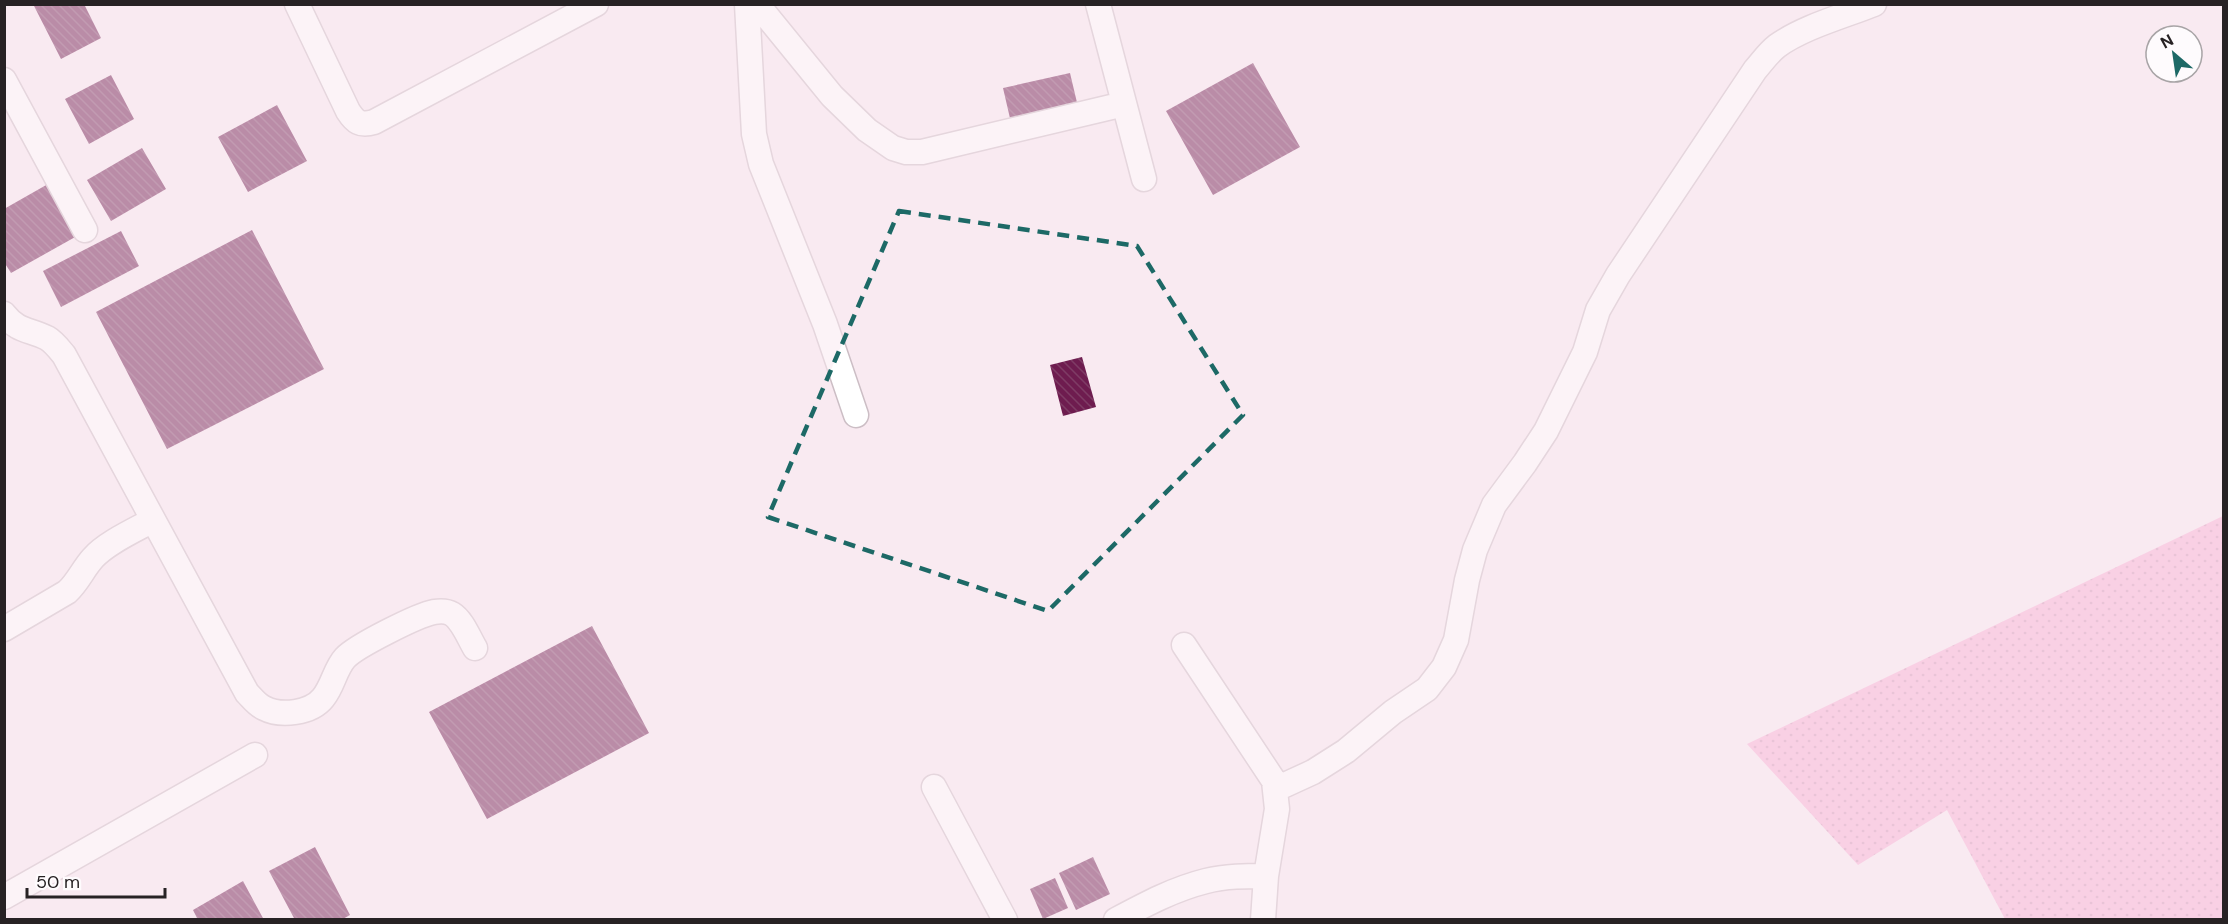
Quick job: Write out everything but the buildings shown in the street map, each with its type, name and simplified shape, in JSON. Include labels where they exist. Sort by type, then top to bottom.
[{"type":"street","points":[[297,4],[348,111],[357,123],[363,125],[374,122],[596,4]]},
{"type":"street","points":[[747,4],[754,134],[761,164],[825,324],[856,415]]},
{"type":"street","points":[[758,4],[832,96],[867,130],[893,148],[906,152],[922,152],[1124,104]]},
{"type":"street","points":[[1098,4],[1144,179]]},
{"type":"street","points":[[1276,789],[1325,766],[1393,712],[1420,695],[1436,678],[1453,649],[1475,550],[1494,505],[1546,431],[1580,363],[1598,310],[1618,275],[1766,56],[1780,44],[1800,33],[1874,4]]},
{"type":"street","points":[[4,80],[85,230]]},
{"type":"street","points":[[4,314],[22,330],[47,338],[64,356],[247,693],[265,709],[283,713],[302,711],[317,704],[330,688],[345,658],[363,645],[427,614],[442,611],[451,613],[457,618],[475,648]]},
{"type":"street","points":[[4,629],[67,592],[99,552],[153,520]]},
{"type":"street","points":[[1184,645],[1271,773],[1276,789],[1275,826],[1266,876],[1263,920]]},
{"type":"street","points":[[4,897],[255,755]]},
{"type":"street","points":[[934,787],[1005,920]]},
{"type":"street","points":[[1128,917],[1168,893],[1208,881],[1266,876]]},
{"type":"highlighted area","points":[[899,211],[1137,246],[1243,415],[1048,611],[768,517]]},
{"type":"shaded area","points":[[2223,516],[2223,919],[2005,919],[1947,810],[1858,865],[1747,744]]}]
